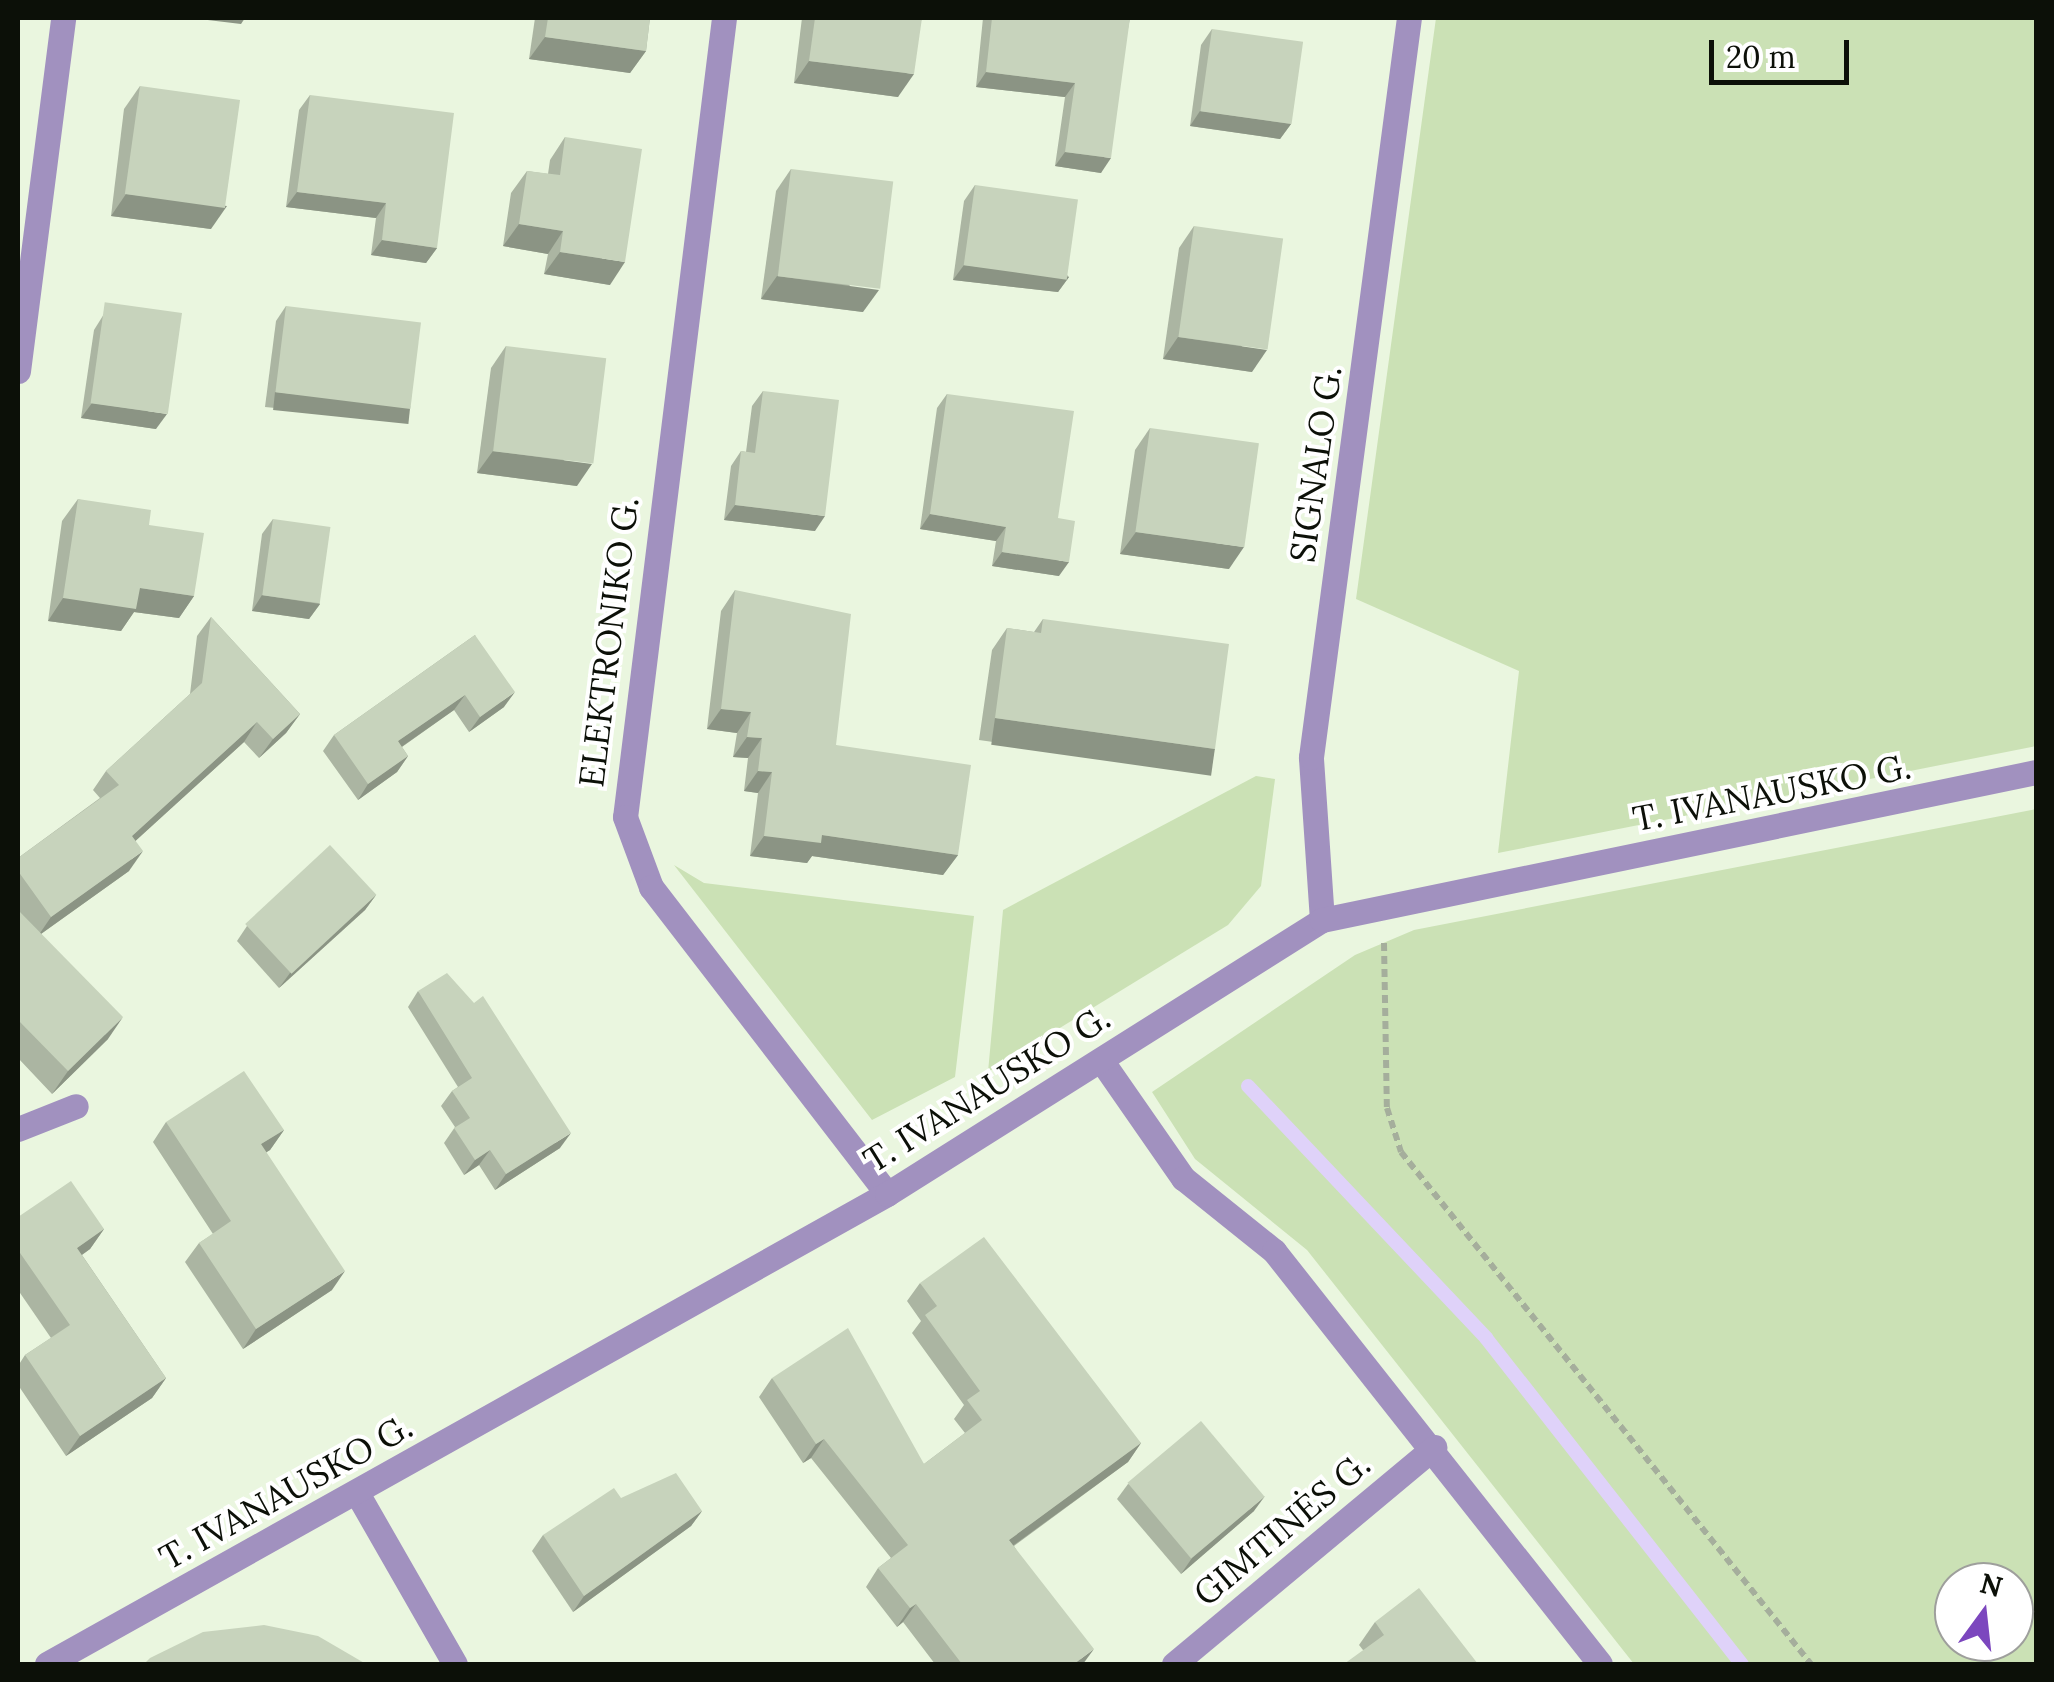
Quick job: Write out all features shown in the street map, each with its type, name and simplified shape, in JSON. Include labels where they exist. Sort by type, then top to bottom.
[{"type":"street","points":[[18,371],[63,18]]},
{"type":"street","name":"ELEKTRONIKO G.","points":[[724,18],[625,817],[652,887],[887,1194]]},
{"type":"street","name":"SIGNALO G.","points":[[1322,920],[1311,756],[1409,18]]},
{"type":"street","name":"T. IVANAUSKO G.","points":[[47,1664],[887,1194],[1322,920],[2036,772]]},
{"type":"street","points":[[1101,1060],[1183,1178],[1274,1251],[1434,1447],[1600,1664]]},
{"type":"street","points":[[18,1130],[76,1106]]},
{"type":"street","name":"GIMTINĖS G.","points":[[1174,1664],[1434,1447]]},
{"type":"street","points":[[357,1493],[455,1664]]},
{"type":"path","points":[[1382,907],[1383,1068],[1401,1152],[1811,1664]]},
{"type":"green space","points":[[1436,18],[2036,18],[2036,746],[1498,853],[1519,671],[1356,599]]},
{"type":"green space","points":[[1256,776],[1275,779],[1261,886],[1228,925],[988,1072],[1003,910]]},
{"type":"green space","points":[[2036,809],[2036,1664],[1634,1664],[1307,1250],[1195,1159],[1152,1092],[1355,955],[1414,930]]},
{"type":"green space","points":[[674,865],[704,883],[974,916],[955,1077],[872,1120]]},
{"type":"building","points":[[548,18],[650,18],[646,51],[545,37]]},
{"type":"building","points":[[815,18],[922,18],[914,74],[809,61]]},
{"type":"building","points":[[992,18],[1130,18],[1111,158],[1065,152],[1075,83],[986,72]]},
{"type":"building","points":[[1212,29],[1303,42],[1292,124],[1200,111]]},
{"type":"building","points":[[140,86],[240,100],[225,208],[125,194]]},
{"type":"building","points":[[310,95],[454,113],[437,248],[382,240],[386,203],[297,192]]},
{"type":"building","points":[[565,137],[642,149],[625,262],[560,252],[563,231],[519,224],[527,171],[560,175]]},
{"type":"building","points":[[791,169],[893,182],[880,289],[778,276]]},
{"type":"building","points":[[975,185],[1078,199],[1067,280],[964,265]]},
{"type":"building","points":[[1194,226],[1283,239],[1268,349],[1178,337]]},
{"type":"building","points":[[105,302],[182,313],[168,414],[91,403]]},
{"type":"building","points":[[286,306],[421,323],[410,409],[275,392]]},
{"type":"building","points":[[506,346],[606,358],[593,464],[493,451]]},
{"type":"building","points":[[763,391],[839,400],[825,516],[735,505],[741,451],[755,453]]},
{"type":"building","points":[[947,394],[1074,411],[1058,518],[1075,521],[1069,562],[1002,552],[1006,527],[930,514]]},
{"type":"building","points":[[1150,428],[1259,443],[1244,547],[1135,532]]},
{"type":"building","points":[[78,499],[151,510],[149,525],[204,533],[194,596],[140,588],[136,609],[63,598]]},
{"type":"building","points":[[273,519],[330,527],[320,603],[262,595]]},
{"type":"building","points":[[735,590],[851,614],[836,745],[971,765],[958,855],[822,835],[821,843],[764,836],[772,772],[758,771],[762,738],[747,737],[751,712],[721,709]]},
{"type":"building","points":[[211,617],[300,714],[273,739],[257,722],[132,836],[143,851],[51,917],[18,871],[18,858],[119,785],[106,771],[202,683]]},
{"type":"building","points":[[1043,619],[1229,644],[1215,749],[995,718],[1007,628],[1041,633]]},
{"type":"building","points":[[475,635],[515,692],[480,717],[465,695],[398,741],[408,756],[368,784],[334,735]]},
{"type":"building","points":[[330,845],[376,895],[292,974],[245,924]]},
{"type":"building","points":[[19,911],[123,1017],[68,1071],[18,1020]]},
{"type":"building","points":[[447,973],[474,1003],[483,996],[571,1133],[506,1174],[490,1150],[475,1160],[454,1128],[470,1118],[452,1091],[472,1078],[418,991]]},
{"type":"building","points":[[244,1071],[284,1130],[261,1144],[345,1271],[256,1329],[199,1243],[231,1221],[166,1122]]},
{"type":"building","points":[[71,1181],[104,1229],[77,1248],[166,1378],[80,1436],[25,1355],[70,1325],[18,1250],[18,1217]]},
{"type":"building","points":[[984,1237],[1141,1443],[1009,1540],[1094,1649],[1074,1664],[962,1664],[916,1604],[910,1608],[878,1568],[908,1545],[824,1439],[816,1444],[772,1378],[848,1328],[924,1464],[982,1420],[967,1400],[980,1391],[925,1315],[937,1306],[920,1283]]},
{"type":"building","points":[[1201,1421],[1265,1497],[1191,1559],[1127,1483]]},
{"type":"building","points":[[676,1473],[702,1511],[584,1596],[543,1535],[614,1488],[621,1498]]},
{"type":"building","points":[[1419,1588],[1478,1664],[1344,1664],[1384,1635],[1375,1622]]},
{"type":"building","points":[[264,1625],[318,1636],[366,1664],[144,1664],[203,1632]]},
{"type":"waterway","points":[[1248,1086],[1486,1338],[1742,1664]]}]
